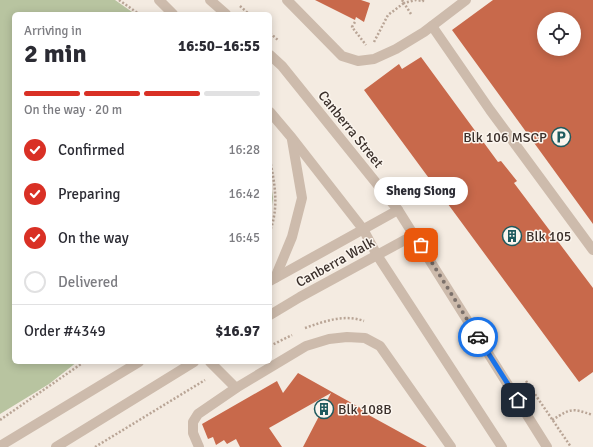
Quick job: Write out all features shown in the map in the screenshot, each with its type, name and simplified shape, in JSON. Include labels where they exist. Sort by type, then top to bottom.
[{"type":"street","points":[[159,0],[171,12]]},
{"type":"street","points":[[210,0],[224,12]]},
{"type":"street","points":[[287,0],[342,56],[358,61],[374,59],[390,52],[424,32],[466,0]]},
{"type":"street","points":[[432,26],[490,110],[593,250]]},
{"type":"street","name":"Canberra Street","points":[[272,57],[282,66],[398,210],[547,447]]},
{"type":"street","points":[[272,114],[363,229],[377,255],[502,447]]},
{"type":"street","points":[[272,280],[292,237],[302,198],[292,138]]},
{"type":"street","name":"Canberra Walk","points":[[272,280],[398,210]]},
{"type":"street","name":"Canberra Walk","points":[[272,314],[414,235]]},
{"type":"street","points":[[200,447],[193,433],[193,422],[198,414],[236,388],[306,346],[329,339],[347,337],[365,338],[380,346],[451,447]]},
{"type":"street","points":[[0,446],[136,364]]},
{"type":"street","points":[[56,447],[191,364]]},
{"type":"street","points":[[212,364],[236,388]]},
{"type":"path","points":[[119,0],[136,12]]},
{"type":"path","points":[[402,0],[411,14]]},
{"type":"path","points":[[374,43],[388,15],[404,4],[416,0],[423,0]]},
{"type":"path","points":[[272,170],[276,189],[274,220],[272,226]]},
{"type":"path","points":[[0,420],[81,364]]},
{"type":"path","points":[[95,447],[219,371]]},
{"type":"path","points":[[536,429],[569,410],[593,414]]},
{"type":"green space","points":[[0,0],[115,0],[132,12],[12,12],[12,364],[74,364],[49,384],[0,414]]},
{"type":"building","points":[[315,0],[361,0],[370,3],[364,22],[356,17],[355,20]]},
{"type":"building","name":"Blk 106 MSCP","points":[[493,0],[593,0],[593,224],[452,30]]},
{"type":"building","name":"Blk 105","points":[[421,57],[498,162],[501,161],[517,181],[514,183],[593,288],[593,372],[579,382],[364,90],[399,64],[402,69]]},
{"type":"building","name":"Blk 108B","points":[[298,373],[366,411],[365,413],[427,447],[303,447],[331,393],[269,428],[282,447],[240,447],[236,439],[227,444],[224,440],[216,445],[213,437],[208,439],[202,424],[277,381],[283,393]]},
{"type":"way so far","points":[[421,245],[478,337]]},
{"type":"place","name":"Blk 106 MSCP","points":[[561,137]]},
{"type":"place","name":"Blk 105","points":[[512,236]]},
{"type":"place","name":"Sheng Siong","points":[[421,245]]},
{"type":"place","name":"Blk 108B","points":[[324,409]]},
{"type":"route","points":[[478,337],[518,400]]}]
